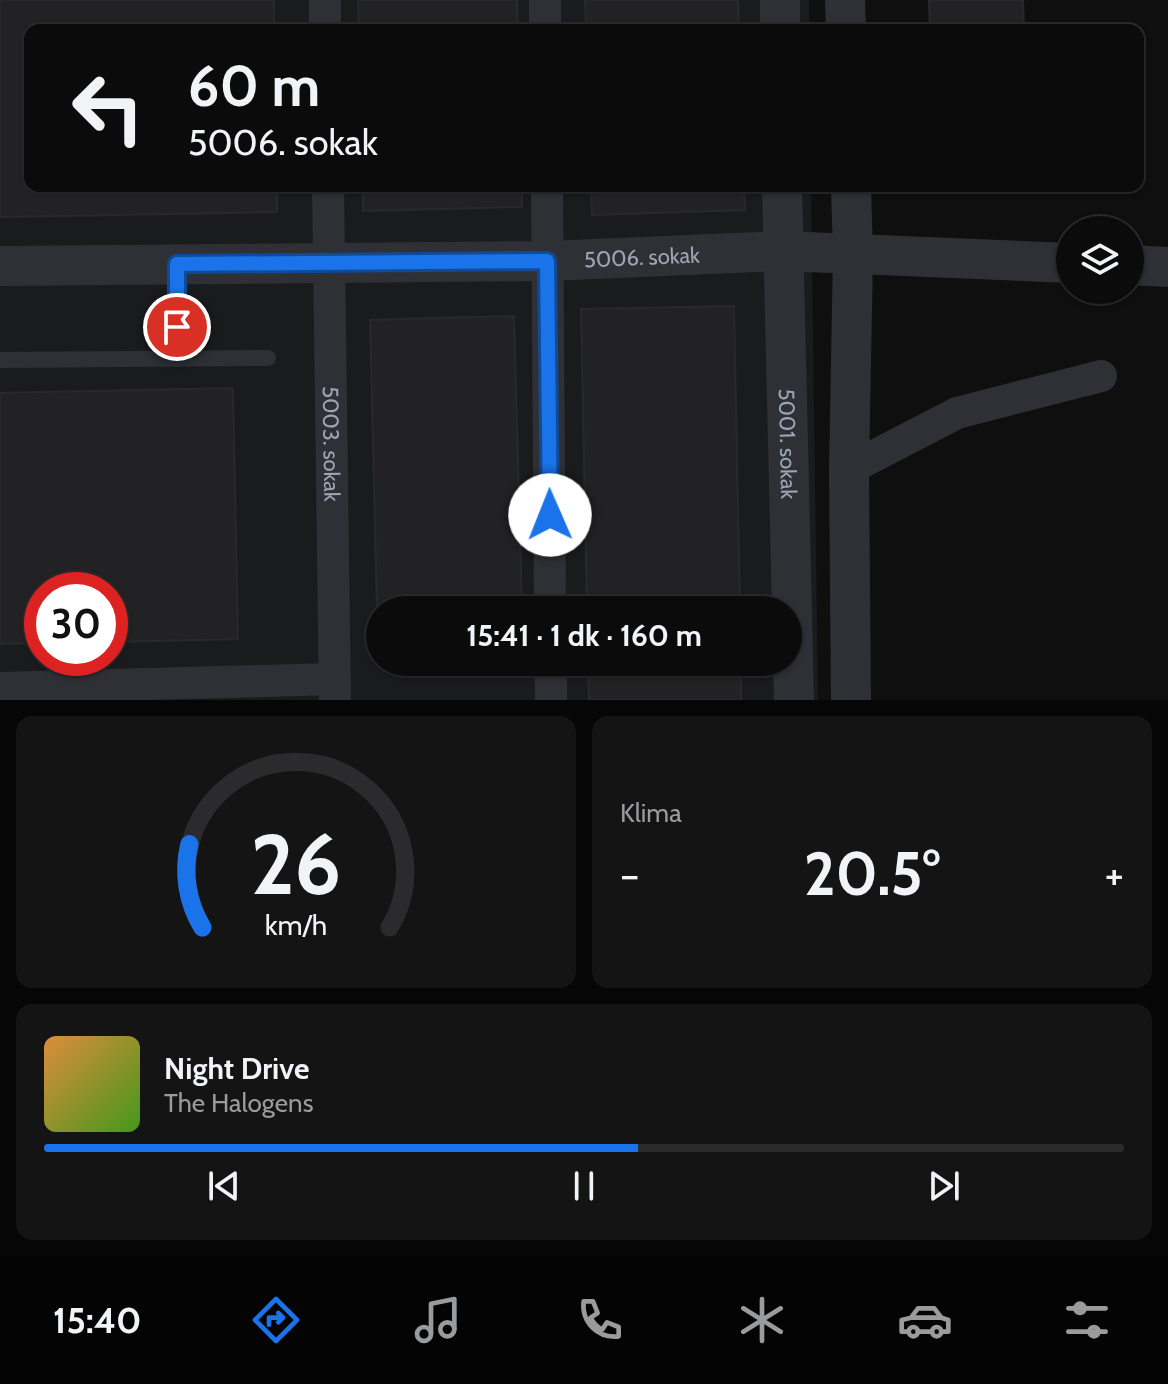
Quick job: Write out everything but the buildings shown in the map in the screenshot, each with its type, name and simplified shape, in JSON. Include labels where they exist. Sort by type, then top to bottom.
[{"type":"street","points":[[325,0],[325,24]]},
{"type":"street","points":[[545,0],[545,24]]},
{"type":"street","points":[[780,0],[780,24]]},
{"type":"street","points":[[845,0],[846,24]]},
{"type":"street","name":"5003. sokak","points":[[328,192],[335,690]]},
{"type":"street","points":[[547,192],[550,596]]},
{"type":"street","name":"5001. sokak","points":[[782,192],[794,700]]},
{"type":"street","points":[[851,192],[851,700]]},
{"type":"street","name":"5006. sokak","points":[[0,266],[547,261],[783,251],[1056,262]]},
{"type":"street","points":[[1144,266],[1168,267]]},
{"type":"street","points":[[849,469],[957,413],[1101,376]]},
{"type":"street","points":[[551,676],[551,700]]},
{"type":"street","points":[[0,688],[335,690]]},
{"type":"lane","points":[[176,359],[177,264]]},
{"type":"lane","points":[[0,360],[268,358]]},
{"type":"shaded area","points":[[0,0],[809,0],[809,24],[24,24],[24,192],[811,192],[818,700],[0,700]]},
{"type":"route","points":[[177,327],[177,264],[547,261],[550,515]]}]
